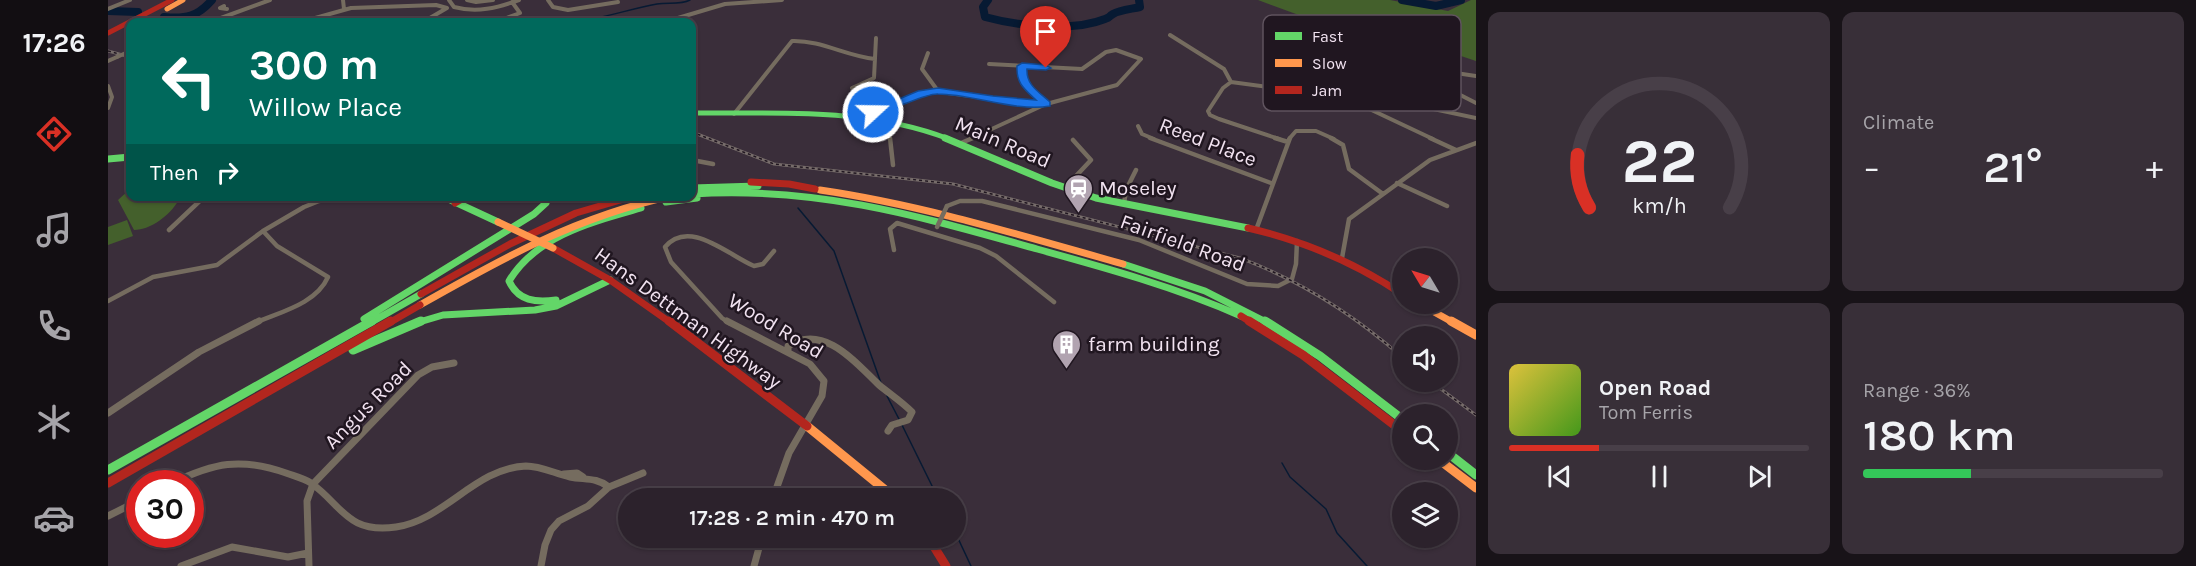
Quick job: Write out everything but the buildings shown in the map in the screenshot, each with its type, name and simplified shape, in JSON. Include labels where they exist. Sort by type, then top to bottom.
[{"type":"main road","points":[[142,18],[159,7],[183,0]]},
{"type":"main road","points":[[146,18],[171,4]]},
{"type":"main road","points":[[108,33],[126,25]]},
{"type":"main road","points":[[108,40],[126,30]]},
{"type":"main road","name":"Main Road","points":[[696,113],[864,120],[922,129],[1069,189],[1124,204],[1256,230],[1297,241],[1342,258],[1392,288]]},
{"type":"main road","points":[[108,159],[126,157]]},
{"type":"main road","points":[[696,186],[771,183],[888,201],[1133,267],[1204,291],[1257,316],[1283,332],[1392,412]]},
{"type":"main road","points":[[696,200],[765,192]]},
{"type":"main road","points":[[696,194],[765,192],[825,196],[881,207],[1185,291],[1232,312],[1280,340],[1392,424]]},
{"type":"main road","name":"Hans Dettman Highway","points":[[455,201],[553,248],[607,278],[805,425],[884,488]]},
{"type":"main road","points":[[237,398],[534,214],[547,201]]},
{"type":"main road","points":[[108,470],[536,230],[576,213],[617,201]]},
{"type":"main road","points":[[108,483],[533,241],[568,224],[606,211],[650,201]]},
{"type":"main road","points":[[607,278],[576,293],[548,302],[524,299],[513,292],[509,281],[516,265],[529,254],[593,223],[664,203],[682,201]]},
{"type":"main road","points":[[201,431],[228,420],[332,361],[411,323],[456,313],[549,307],[572,300],[607,278]]},
{"type":"main road","points":[[1438,314],[1476,335]]},
{"type":"main road","points":[[1458,461],[1476,475]]},
{"type":"main road","points":[[1452,470],[1476,488]]},
{"type":"main road","points":[[935,548],[946,566]]},
{"type":"street","points":[[110,8],[130,0]]},
{"type":"street","points":[[221,18],[270,0]]},
{"type":"street","points":[[344,0],[344,9]]},
{"type":"street","points":[[449,0],[454,7],[483,10],[519,0]]},
{"type":"street","points":[[467,0],[476,3],[493,0]]},
{"type":"street","points":[[548,0],[553,7],[568,10],[618,2]]},
{"type":"street","points":[[672,18],[683,17],[725,4],[782,0]]},
{"type":"street","points":[[507,18],[520,13],[512,2]]},
{"type":"street","points":[[314,18],[344,9],[436,4],[448,9],[431,18]]},
{"type":"street","points":[[1170,35],[1224,69],[1231,82]]},
{"type":"street","points":[[852,88],[873,80],[876,38]]},
{"type":"street","points":[[734,114],[789,43],[806,41],[852,57],[875,59]]},
{"type":"street","points":[[960,143],[1046,104],[1117,85],[1141,59],[1124,52],[1109,51],[1082,69],[989,64]]},
{"type":"street","points":[[108,61],[126,53]]},
{"type":"street","points":[[928,53],[922,69],[938,91]]},
{"type":"street","points":[[1022,66],[1023,82],[1046,104]]},
{"type":"street","points":[[1461,74],[1476,76]]},
{"type":"street","points":[[1263,86],[1231,82],[1223,88],[1208,111],[1210,115],[1288,142]]},
{"type":"street","points":[[108,86],[111,97],[108,108]]},
{"type":"street","points":[[864,120],[873,112],[921,93],[938,91],[1046,104]]},
{"type":"street","points":[[1461,95],[1476,103]]},
{"type":"street","points":[[1371,111],[1456,150]]},
{"type":"street","points":[[1443,111],[1476,118]]},
{"type":"street","points":[[888,123],[893,165]]},
{"type":"street","name":"Reed Place","points":[[1138,126],[1142,134],[1158,141],[1271,183]]},
{"type":"street","points":[[1256,230],[1271,183],[1291,134],[1299,130],[1321,133],[1338,141],[1343,145],[1349,169],[1383,194]]},
{"type":"street","points":[[1069,189],[1076,176],[1091,160],[1073,140]]},
{"type":"street","points":[[1342,258],[1349,219],[1430,160],[1476,143]]},
{"type":"street","points":[[696,161],[713,164]]},
{"type":"street","points":[[1124,204],[1126,190],[1136,170]]},
{"type":"street","points":[[1397,183],[1447,207]]},
{"type":"street","name":"Fairfield Road","points":[[933,235],[947,206],[960,201],[973,200],[1152,244],[1237,282],[1257,286],[1278,286],[1292,279],[1296,264],[1297,241]]},
{"type":"street","points":[[169,230],[200,201]]},
{"type":"street","points":[[108,301],[153,277],[217,265],[263,231],[312,203],[323,201]]},
{"type":"street","points":[[894,250],[890,228],[894,224],[980,248],[996,256],[1054,302]]},
{"type":"street","points":[[108,413],[218,340],[310,298],[326,286],[328,277],[325,274],[277,246],[263,231]]},
{"type":"street","name":"Wood Road","points":[[774,251],[763,264],[754,266],[699,237],[677,236],[667,243],[665,252],[670,262],[729,323],[788,351],[816,369],[824,381],[822,396],[789,453],[777,488]]},
{"type":"street","points":[[788,351],[791,344],[805,340],[827,342],[837,346],[856,361],[884,389],[912,412],[908,420],[892,425],[888,431]]},
{"type":"street","name":"Angus Road","points":[[313,484],[418,375],[432,367],[454,363]]},
{"type":"street","points":[[204,470],[240,461],[271,468],[313,484],[342,513],[368,526],[381,528],[399,527],[416,522],[477,484],[505,470],[530,466],[569,477],[595,477],[609,486],[618,485],[644,473]]},
{"type":"street","points":[[309,566],[307,501],[313,484]]},
{"type":"street","points":[[542,566],[544,545],[550,531],[558,521],[603,495],[609,486]]},
{"type":"street","points":[[108,516],[126,507]]},
{"type":"street","points":[[181,566],[232,547],[288,557],[308,553]]},
{"type":"street","points":[[754,566],[759,548]]},
{"type":"green space","points":[[1258,0],[1390,0],[1448,11],[1471,0],[1476,0],[1476,61],[1461,56],[1461,15],[1299,15]]},
{"type":"green space","points":[[126,193],[126,201],[178,201],[159,221],[134,230],[118,200]]},
{"type":"green space","points":[[127,220],[133,236],[108,245],[108,227]]},
{"type":"waterway","points":[[164,17],[191,16],[212,0]]},
{"type":"waterway","points":[[598,18],[657,4],[690,0]]},
{"type":"waterway","points":[[988,0],[983,7],[985,17],[1045,26],[1092,23],[1113,14],[1140,7],[1139,0]]},
{"type":"waterway","points":[[1402,0],[1436,6],[1461,0]]},
{"type":"waterway","points":[[108,11],[138,12]]},
{"type":"waterway","points":[[798,208],[834,251],[881,383]]},
{"type":"waterway","points":[[887,396],[900,421]]},
{"type":"waterway","points":[[902,425],[933,488]]},
{"type":"waterway","points":[[1282,463],[1290,477],[1326,509],[1337,533],[1367,566]]},
{"type":"waterway","points":[[963,548],[971,566]]},
{"type":"railway","points":[[108,51],[126,56]]},
{"type":"railway","points":[[696,134],[774,164],[953,184],[1240,258],[1284,277],[1326,300],[1392,349]]},
{"type":"railway","points":[[1445,392],[1476,415]]},
{"type":"traffic: fast","points":[[696,113],[820,114],[896,123],[964,145],[1052,183],[1096,198],[1248,228]]},
{"type":"traffic: fast","points":[[108,159],[126,157]]},
{"type":"traffic: fast","points":[[696,188],[758,186]]},
{"type":"traffic: fast","points":[[696,194],[757,192],[812,196],[845,200],[909,214],[1140,278],[1191,295],[1241,316]]},
{"type":"traffic: fast","points":[[453,201],[498,222]]},
{"type":"traffic: fast","points":[[364,319],[534,214],[547,201]]},
{"type":"traffic: fast","points":[[666,202],[674,201]]},
{"type":"traffic: fast","points":[[556,300],[528,300],[517,293],[509,281],[518,266],[531,253],[566,233],[641,208]]},
{"type":"traffic: fast","points":[[1123,264],[1192,286],[1254,315],[1320,356],[1392,411]]},
{"type":"traffic: fast","points":[[353,350],[408,325],[443,315],[535,310],[556,306],[610,280]]},
{"type":"traffic: fast","points":[[108,470],[421,294]]},
{"type":"traffic: fast","points":[[1458,461],[1476,475]]},
{"type":"traffic: slow","points":[[167,9],[183,0]]},
{"type":"traffic: slow","points":[[820,190],[874,198],[927,210],[1123,264]]},
{"type":"traffic: slow","points":[[420,305],[541,239],[604,214],[650,201]]},
{"type":"traffic: slow","points":[[498,222],[553,248]]},
{"type":"traffic: slow","points":[[1438,314],[1476,335]]},
{"type":"traffic: slow","points":[[807,426],[883,488]]},
{"type":"traffic: slow","points":[[1452,470],[1476,488]]},
{"type":"traffic: jam","points":[[137,18],[172,0]]},
{"type":"traffic: jam","points":[[108,33],[126,24]]},
{"type":"traffic: jam","points":[[751,182],[789,184],[815,189]]},
{"type":"traffic: jam","points":[[421,294],[510,244],[576,213],[617,201]]},
{"type":"traffic: jam","points":[[1248,228],[1309,245],[1366,271],[1392,287]]},
{"type":"traffic: jam","points":[[553,248],[610,280],[643,302],[807,426]]},
{"type":"traffic: jam","points":[[108,483],[420,305]]},
{"type":"traffic: jam","points":[[1241,316],[1303,355],[1392,423]]},
{"type":"traffic: jam","points":[[935,548],[946,566]]},
{"type":"place","name":"Moseley","points":[[1078,214]]},
{"type":"place","name":"farm building","points":[[1067,370]]},
{"type":"route","points":[[873,112],[921,93],[938,91],[1046,104],[1025,85],[1022,80],[1022,66],[1046,68]]}]
